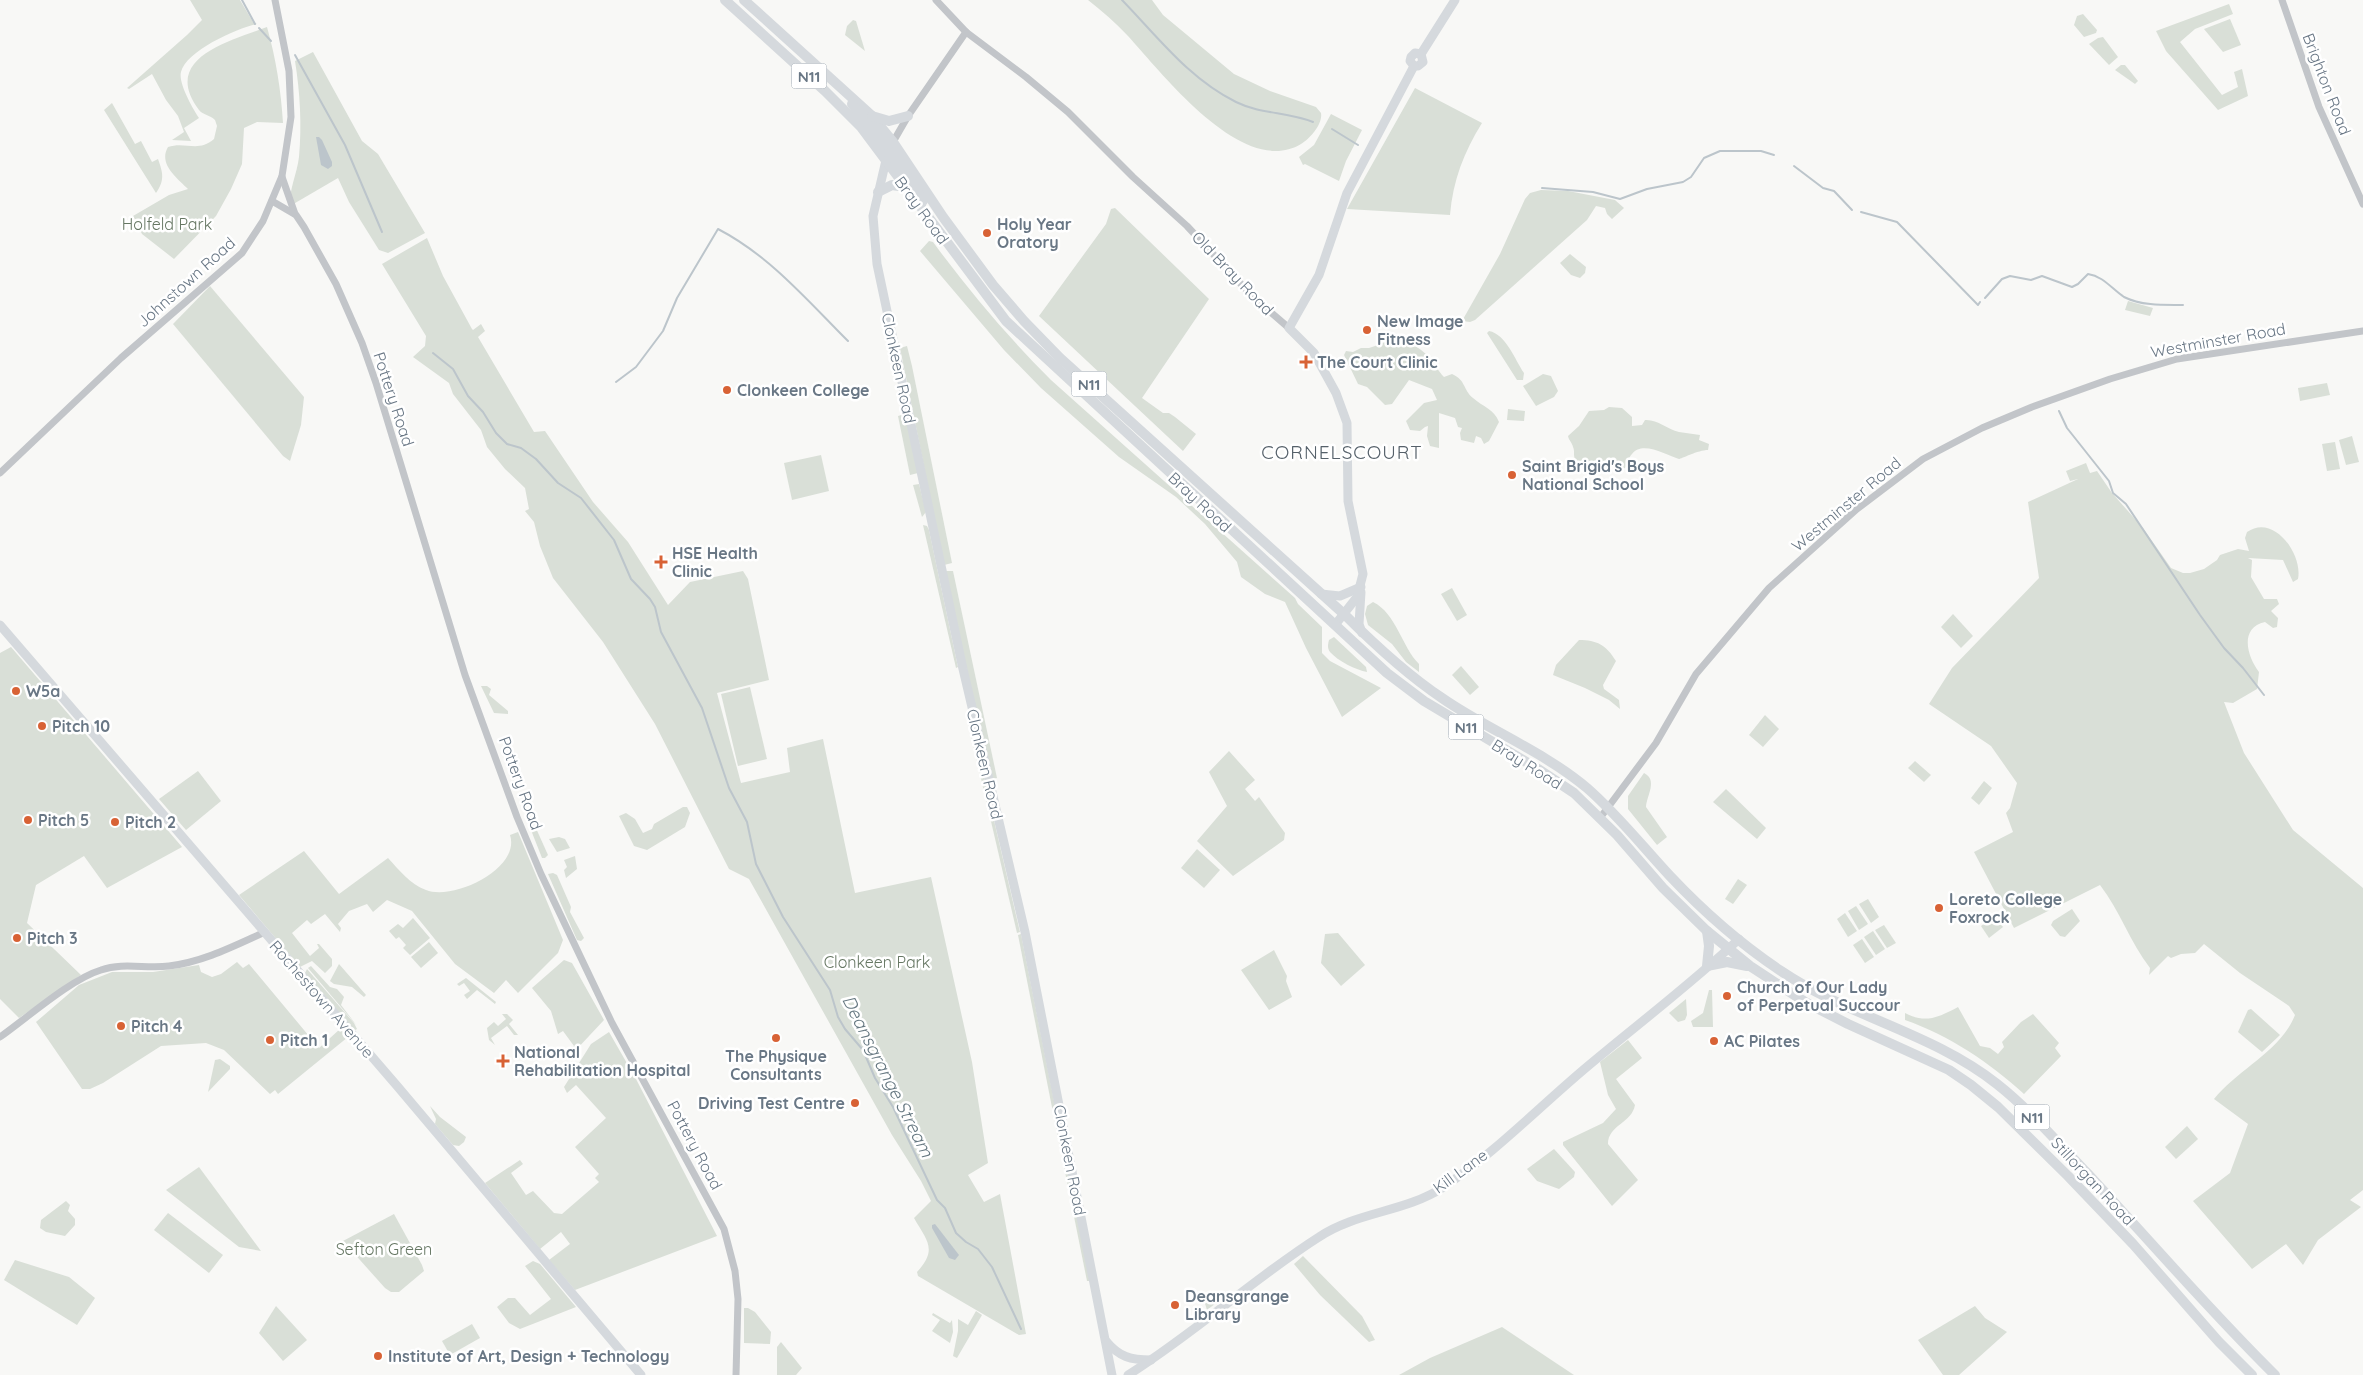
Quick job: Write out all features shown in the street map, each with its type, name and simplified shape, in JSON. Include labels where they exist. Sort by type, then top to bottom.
[{"type":"highway","name":"Bray Road","points":[[725,0],[889,151],[1024,321],[1067,364],[1345,615],[1390,658],[1442,698],[1562,770],[1585,787],[1608,808],[1672,878],[1735,935]]},
{"type":"highway","name":"Bray Road","points":[[744,0],[834,79],[871,115],[906,187],[1006,321],[1387,673],[1424,701],[1538,769],[1574,793],[1633,852],[1663,888],[1728,949]]},
{"type":"highway","name":"N11","points":[[834,79],[901,166],[926,206],[928,218]]},
{"type":"highway","points":[[871,115],[889,121],[908,116]]},
{"type":"highway","points":[[878,192],[892,185],[906,187]]},
{"type":"highway","points":[[1707,931],[1709,946],[1707,966],[1727,962],[1750,966]]},
{"type":"highway","name":"Stillorgan Road","points":[[1735,935],[1783,972],[1823,995],[1955,1056],[1999,1085],[2077,1163],[2206,1304],[2275,1375]]},
{"type":"highway","name":"Stillorgan Road","points":[[1728,949],[1750,966],[1805,1002],[1848,1024],[1949,1070],[1971,1085],[1998,1107],[2075,1183],[2133,1244],[2219,1342],[2252,1375]]},
{"type":"main road","points":[[1289,328],[1319,275],[1347,193],[1414,66],[1410,61],[1412,55],[1421,54],[1455,0]]},
{"type":"main road","name":"Clonkeen Road","points":[[889,151],[878,192],[873,223],[879,274],[963,669],[1025,932],[1112,1375]]},
{"type":"main road","name":"Old Bray Road","points":[[1289,328],[1314,353],[1345,414],[1348,428],[1348,501],[1362,567],[1361,587],[1345,615],[1335,625]]},
{"type":"main road","points":[[1321,594],[1340,596],[1361,587],[1359,624],[1362,633]]},
{"type":"main road","name":"Rochestown Avenue","points":[[0,626],[265,932],[641,1375]]},
{"type":"main road","name":"Kill Lane","points":[[1128,1375],[1151,1360],[1298,1250],[1325,1233],[1339,1225],[1401,1205],[1440,1189],[1513,1131],[1728,949],[1735,935]]},
{"type":"main road","points":[[1106,1341],[1113,1350],[1126,1358],[1151,1360]]},
{"type":"street","name":"Johnstown Road","points":[[0,473],[122,358],[242,253],[254,236],[272,201],[282,176],[290,132],[291,97],[289,71],[275,0]]},
{"type":"street","name":"Old Bray Road","points":[[936,0],[966,32],[1026,77],[1068,112],[1133,178],[1187,226],[1254,298],[1289,328]]},
{"type":"street","name":"Brighton Road","points":[[2282,0],[2319,107],[2363,204]]},
{"type":"street","points":[[889,151],[908,116],[966,32]]},
{"type":"street","points":[[282,176],[296,215]]},
{"type":"street","name":"Pottery Road","points":[[272,201],[296,215],[318,250],[349,312],[376,383],[465,674],[517,817],[540,873],[609,1018],[724,1229],[735,1271],[738,1299],[736,1375]]},
{"type":"street","name":"Westminster Road","points":[[1600,818],[1656,743],[1696,674],[1769,588],[1881,489],[1924,459],[1982,428],[2032,407],[2094,384],[2173,360],[2227,349],[2363,331]]},
{"type":"street","points":[[0,1037],[78,981],[100,970],[115,966],[166,967],[182,965],[265,932]]},
{"type":"green space","points":[[190,0],[240,0],[253,22],[257,24],[225,35],[192,56],[185,64],[181,72],[182,83],[199,118],[184,128],[191,141],[172,140],[184,132],[178,116],[166,100],[152,74],[129,89],[127,88],[202,20]]},
{"type":"green space","points":[[1088,0],[1152,0],[1163,15],[1234,74],[1270,91],[1316,107],[1321,113],[1318,126],[1312,135],[1301,144],[1278,151],[1254,147],[1230,135],[1182,96],[1123,31]]},
{"type":"green space","points":[[2229,4],[2233,14],[2195,29],[2180,42],[2222,95],[2238,87],[2234,72],[2242,69],[2248,96],[2218,110],[2166,51],[2156,31]]},
{"type":"green space","points":[[2083,14],[2097,30],[2096,33],[2084,37],[2074,25],[2077,16]]},
{"type":"green space","points":[[2230,19],[2241,45],[2223,52],[2204,29]]},
{"type":"green space","points":[[853,20],[856,21],[865,51],[845,35],[847,26]]},
{"type":"green space","name":"Holfeld Park","points":[[267,27],[278,75],[283,123],[257,122],[244,128],[242,164],[231,189],[216,216],[174,259],[142,234],[133,216],[169,195],[188,189],[167,165],[165,159],[168,147],[180,145],[197,146],[214,139],[217,126],[215,120],[199,110],[189,92],[188,77],[194,65],[204,54],[235,39]]},
{"type":"green space","points":[[2103,37],[2118,57],[2109,65],[2089,44]]},
{"type":"green space","points":[[313,52],[362,141],[378,154],[425,233],[388,253],[379,250],[349,202],[338,178],[290,206],[299,157],[300,133],[295,61]]},
{"type":"green space","points":[[2121,65],[2125,65],[2138,81],[2135,84],[2115,70]]},
{"type":"green space","points":[[1415,88],[1482,123],[1460,167],[1451,202],[1450,215],[1347,209]]},
{"type":"green space","points":[[112,103],[135,144],[141,141],[152,162],[158,159],[162,176],[161,184],[156,193],[104,110]]},
{"type":"green space","points":[[1331,114],[1362,130],[1346,161],[1339,181],[1305,164],[1303,165],[1299,157],[1314,145]]},
{"type":"green space","points":[[1541,190],[1568,191],[1615,200],[1624,208],[1612,219],[1607,214],[1605,208],[1596,206],[1587,220],[1475,320],[1470,322],[1462,321],[1500,254],[1525,199],[1530,193]]},
{"type":"green space","points":[[1115,208],[1209,299],[1142,398],[1163,413],[1169,413],[1175,417],[1196,434],[1183,451],[1039,316],[1106,224],[1111,209]]},
{"type":"green space","name":"Clonkeen Park","points":[[427,238],[443,276],[472,329],[481,324],[485,331],[478,337],[534,432],[545,431],[593,502],[628,542],[668,605],[690,582],[743,571],[748,579],[769,680],[717,693],[741,783],[790,772],[787,748],[823,739],[855,893],[931,877],[972,1062],[988,1163],[968,1175],[984,1202],[1000,1194],[1026,1334],[1019,1335],[918,1276],[917,1272],[929,1251],[926,1239],[914,1218],[931,1201],[921,1181],[892,1135],[749,879],[729,869],[655,724],[603,642],[553,578],[540,546],[534,522],[525,511],[529,509],[525,488],[505,469],[487,447],[481,430],[453,394],[449,383],[413,357],[425,346],[426,336],[382,264]]},
{"type":"green space","points":[[929,241],[933,242],[1004,330],[1051,380],[1295,598],[1298,604],[1322,627],[1322,653],[1330,661],[1381,688],[1342,717],[1306,648],[1285,602],[1265,594],[1241,577],[1237,562],[1205,524],[1176,497],[1119,457],[1041,388],[1004,350],[920,251]]},
{"type":"green space","points":[[1570,254],[1586,267],[1585,273],[1580,278],[1571,275],[1560,263]]},
{"type":"green space","points":[[210,286],[304,397],[301,425],[290,461],[283,456],[173,324]]},
{"type":"green space","points":[[2128,301],[2153,308],[2150,316],[2125,310]]},
{"type":"green space","points":[[1489,331],[1500,337],[1510,348],[1524,373],[1523,380],[1517,380],[1487,333]]},
{"type":"green space","points":[[1387,337],[1416,346],[1430,358],[1444,377],[1452,374],[1460,379],[1470,395],[1488,408],[1499,422],[1489,441],[1484,444],[1481,438],[1476,436],[1474,443],[1461,440],[1460,433],[1462,428],[1458,427],[1455,418],[1439,413],[1439,448],[1430,446],[1427,436],[1428,426],[1420,431],[1410,430],[1406,421],[1424,403],[1437,400],[1432,389],[1409,380],[1392,404],[1385,405],[1367,387],[1358,384],[1344,355],[1346,351],[1353,352],[1361,348],[1369,348],[1381,344]]},
{"type":"green space","points":[[907,346],[952,563],[944,565],[900,348]]},
{"type":"green space","points":[[1543,374],[1551,376],[1558,391],[1554,397],[1536,406],[1523,386]]},
{"type":"green space","points":[[2327,383],[2330,395],[2300,401],[2298,388]]},
{"type":"green space","points":[[1609,407],[1622,408],[1632,417],[1632,426],[1642,425],[1645,420],[1649,420],[1679,432],[1700,435],[1699,440],[1709,444],[1708,450],[1679,459],[1655,450],[1642,448],[1632,454],[1625,468],[1619,469],[1615,465],[1605,469],[1593,470],[1583,467],[1575,459],[1574,448],[1568,436],[1579,426],[1589,411],[1604,410]]},
{"type":"green space","points":[[1508,409],[1525,411],[1524,421],[1507,420]]},
{"type":"green space","points":[[905,414],[918,473],[910,475],[898,416]]},
{"type":"green space","points":[[2352,436],[2359,462],[2346,465],[2339,440]]},
{"type":"green space","points":[[2335,442],[2340,469],[2327,471],[2322,444]]},
{"type":"green space","points":[[821,455],[829,491],[792,500],[784,463]]},
{"type":"green space","points":[[2086,463],[2090,473],[2097,471],[2112,493],[2143,528],[2171,568],[2183,573],[2190,573],[2204,569],[2217,560],[2220,555],[2238,549],[2249,551],[2245,538],[2247,532],[2257,528],[2267,528],[2276,532],[2284,539],[2296,559],[2298,579],[2293,582],[2283,560],[2248,558],[2252,560],[2251,577],[2264,599],[2277,599],[2279,604],[2271,611],[2278,618],[2277,627],[2273,628],[2265,622],[2251,630],[2248,643],[2251,658],[2259,672],[2257,689],[2233,703],[2224,702],[2244,753],[2293,830],[2363,888],[2363,1190],[2350,1200],[2361,1207],[2318,1240],[2303,1265],[2286,1244],[2252,1269],[2193,1201],[2230,1173],[2248,1124],[2214,1099],[2280,1039],[2295,1015],[2289,1006],[2240,973],[2204,944],[2195,953],[2181,954],[2171,958],[2168,956],[2149,975],[2150,968],[2100,885],[2014,928],[1974,852],[2013,832],[2006,813],[2010,808],[2017,783],[1991,746],[1929,704],[1952,668],[2039,578],[2028,502],[2078,479],[2070,481],[2066,471]]},
{"type":"green space","points":[[919,484],[926,512],[922,517],[913,485]]},
{"type":"green space","points":[[923,525],[927,526],[929,530],[958,667],[956,668]]},
{"type":"green space","points":[[946,571],[953,571],[997,778],[993,779],[975,708]]},
{"type":"green space","points":[[1452,588],[1467,615],[1457,621],[1441,594]]},
{"type":"green space","points":[[1373,602],[1388,614],[1419,664],[1419,672],[1406,662],[1392,644],[1368,625],[1365,614],[1367,606]]},
{"type":"green space","points":[[1953,614],[1973,636],[1961,648],[1941,627]]},
{"type":"green space","points":[[1334,637],[1366,667],[1367,672],[1347,665],[1330,652],[1328,648],[1329,640]]},
{"type":"green space","points":[[1579,640],[1600,644],[1609,651],[1616,661],[1603,685],[1604,689],[1619,700],[1620,709],[1609,700],[1553,675],[1556,665]]},
{"type":"green space","points":[[11,647],[182,847],[107,888],[84,856],[36,885],[27,923],[81,975],[19,1018],[0,999],[0,653]]},
{"type":"green space","points":[[1461,666],[1479,687],[1470,695],[1452,675]]},
{"type":"green space","points":[[481,686],[487,686],[491,689],[489,695],[508,711],[508,714],[494,713]]},
{"type":"green space","points":[[750,687],[767,759],[738,766],[721,694]]},
{"type":"green space","points":[[969,713],[1020,932],[1017,933],[966,714]]},
{"type":"green space","points":[[1765,715],[1779,729],[1763,747],[1749,735]]},
{"type":"green space","points":[[1229,751],[1255,780],[1245,789],[1255,801],[1259,797],[1285,833],[1284,840],[1233,876],[1197,841],[1227,806],[1209,772]]},
{"type":"green space","points":[[1915,761],[1931,775],[1924,782],[1908,768]]},
{"type":"green space","points":[[198,771],[221,801],[186,830],[159,799]]},
{"type":"green space","points":[[1644,773],[1648,776],[1651,784],[1646,807],[1667,837],[1657,845],[1628,809],[1628,796]]},
{"type":"green space","points":[[1984,781],[1992,788],[1979,805],[1971,798]]},
{"type":"green space","points":[[1726,789],[1766,828],[1757,839],[1713,802]]},
{"type":"green space","points":[[522,797],[548,855],[545,858],[542,858],[529,825]]},
{"type":"green space","points":[[683,807],[687,807],[690,813],[685,827],[647,850],[634,846],[619,816],[626,813],[635,819],[643,833],[652,829],[654,824]]},
{"type":"green space","points":[[518,832],[563,940],[558,953],[518,993],[506,980],[494,993],[455,964],[412,911],[387,900],[373,912],[367,904],[349,911],[338,924],[341,928],[340,932],[325,914],[311,924],[307,920],[292,933],[310,956],[319,948],[317,944],[319,944],[332,959],[332,966],[325,973],[312,961],[300,967],[239,895],[304,851],[339,894],[388,858],[405,876],[420,887],[438,892],[452,891],[482,879],[495,870],[505,859],[511,848],[510,835]]},
{"type":"green space","points":[[559,837],[565,839],[570,848],[557,852],[549,839]]},
{"type":"green space","points":[[1197,849],[1220,870],[1204,888],[1181,868]]},
{"type":"green space","points":[[575,856],[577,869],[566,878],[564,870],[567,867],[564,860]]},
{"type":"green space","points":[[553,873],[557,875],[571,907],[570,912],[584,938],[581,941],[577,940],[548,874]]},
{"type":"green space","points":[[1738,879],[1747,885],[1733,904],[1725,899]]},
{"type":"green space","points":[[1868,899],[1879,917],[1871,923],[1859,904]]},
{"type":"green space","points":[[1856,906],[1868,924],[1859,930],[1848,911]]},
{"type":"green space","points":[[2072,909],[2080,921],[2065,937],[2060,936],[2051,925],[2053,921]]},
{"type":"green space","points":[[1845,913],[1857,931],[1848,937],[1837,919]]},
{"type":"green space","points":[[1995,916],[2003,927],[1989,938],[1981,926]]},
{"type":"green space","points":[[413,918],[430,938],[410,955],[403,948],[406,945],[399,937],[396,939],[389,931],[398,924],[403,928]]},
{"type":"green space","points":[[1884,925],[1896,943],[1887,948],[1875,930]]},
{"type":"green space","points":[[1873,931],[1885,949],[1876,955],[1864,937]]},
{"type":"green space","points":[[1338,933],[1365,965],[1341,986],[1321,963],[1325,934]]},
{"type":"green space","points":[[1021,934],[1064,1151],[1061,1153],[1018,935]]},
{"type":"green space","points":[[1862,939],[1874,957],[1865,963],[1853,945]]},
{"type":"green space","points":[[429,942],[438,953],[421,968],[411,957]]},
{"type":"green space","points":[[1274,950],[1287,976],[1286,981],[1292,997],[1269,1010],[1241,970]]},
{"type":"green space","points":[[564,960],[572,963],[604,1020],[575,1051],[569,1050],[574,1046],[563,1031],[558,1034],[551,1011],[532,988]]},
{"type":"green space","points":[[237,962],[243,968],[249,964],[319,1048],[340,1029],[348,1037],[278,1094],[275,1090],[270,1094],[224,1050],[206,1043],[161,1046],[103,1083],[90,1089],[82,1089],[36,1022],[79,985],[112,972],[153,972],[199,965],[201,972],[212,977],[221,974]]},
{"type":"green space","points":[[339,964],[366,995],[364,997],[352,987],[334,984],[330,981]]},
{"type":"green space","points":[[311,966],[330,987],[337,989],[344,997],[341,1005],[357,1026],[308,968]]},
{"type":"green space","points":[[307,969],[354,1023],[357,1029],[353,1031],[305,973]]},
{"type":"green space","points":[[466,978],[496,1002],[495,1004],[477,990],[467,999],[464,995],[470,991],[464,983],[459,986],[457,984]]},
{"type":"green space","points":[[1709,990],[1712,990],[1713,1027],[1693,1027],[1691,1021],[1703,1013]]},
{"type":"green space","points":[[1686,999],[1687,1015],[1685,1020],[1678,1022],[1669,1013]]},
{"type":"green space","points":[[1958,1007],[1980,1046],[1990,1048],[1998,1054],[2004,1047],[2002,1042],[2021,1022],[2033,1014],[2059,1043],[2055,1048],[2061,1056],[2024,1094],[1997,1071],[1968,1051],[1922,1026],[1905,1020],[1905,1013],[1926,1019],[1945,1014]]},
{"type":"green space","points":[[2251,1009],[2280,1035],[2262,1052],[2238,1032],[2248,1010]]},
{"type":"green space","points":[[502,1014],[507,1014],[513,1020],[509,1024],[518,1035],[514,1035],[507,1026],[491,1038],[495,1045],[489,1040],[487,1028],[494,1022],[498,1026],[506,1019]]},
{"type":"green space","points":[[609,1032],[636,1079],[717,1236],[575,1290],[549,1260],[570,1244],[561,1232],[540,1249],[485,1183],[520,1160],[523,1164],[511,1173],[526,1195],[533,1191],[554,1213],[562,1214],[599,1182],[595,1178],[599,1174],[575,1147],[606,1118],[576,1085],[567,1093],[564,1087],[591,1044]]},
{"type":"green space","points":[[1628,1040],[1642,1058],[1616,1079],[1635,1105],[1630,1116],[1612,1132],[1608,1144],[1638,1180],[1612,1206],[1563,1145],[1563,1142],[1603,1123],[1616,1109],[1608,1095],[1600,1062]]},
{"type":"green space","points":[[220,1059],[230,1066],[230,1069],[208,1092],[215,1060]]},
{"type":"green space","points":[[430,1106],[440,1117],[466,1137],[464,1142],[459,1146],[453,1145],[435,1124],[436,1119]]},
{"type":"green space","points":[[2187,1126],[2198,1139],[2176,1159],[2165,1147]]},
{"type":"green space","points":[[1554,1149],[1575,1172],[1574,1177],[1559,1189],[1537,1181],[1527,1169]]},
{"type":"green space","points":[[1063,1162],[1067,1162],[1090,1281],[1087,1281]]},
{"type":"green space","points":[[199,1167],[261,1251],[239,1247],[166,1190]]},
{"type":"green space","points":[[66,1201],[70,1205],[68,1211],[75,1219],[75,1225],[65,1236],[46,1232],[40,1228],[41,1220]]},
{"type":"green space","points":[[168,1213],[223,1255],[209,1273],[154,1230]]},
{"type":"green space","name":"Sefton Green","points":[[394,1214],[424,1271],[399,1292],[391,1292],[385,1288],[343,1241]]},
{"type":"green space","points":[[1303,1256],[1362,1316],[1375,1340],[1369,1342],[1320,1295],[1294,1264]]},
{"type":"green space","points":[[15,1260],[69,1277],[95,1298],[77,1325],[4,1280]]},
{"type":"green space","points":[[533,1261],[540,1264],[576,1307],[520,1329],[509,1323],[497,1307],[508,1298],[515,1298],[530,1315],[551,1299],[525,1266]]},
{"type":"green space","points":[[1202,1294],[1224,1297],[1207,1310]]},
{"type":"green space","points":[[276,1306],[307,1340],[283,1361],[259,1333]]},
{"type":"green space","points":[[1975,1306],[1985,1318],[2007,1332],[1959,1375],[1943,1375],[1918,1340]]},
{"type":"green space","points":[[744,1308],[755,1312],[771,1332],[770,1344],[744,1343]]},
{"type":"green space","points":[[976,1311],[982,1315],[957,1358],[953,1356],[958,1331],[958,1319],[968,1325]]},
{"type":"green space","points":[[933,1313],[950,1323],[952,1320],[953,1332],[950,1343],[932,1331],[940,1320],[932,1315]]},
{"type":"green space","points":[[472,1324],[480,1338],[450,1355],[442,1341]]},
{"type":"green space","points":[[1502,1327],[1574,1375],[1399,1375],[1430,1358]]},
{"type":"green space","points":[[781,1342],[802,1368],[796,1375],[777,1375],[777,1347]]},
{"type":"shaded area","points":[[316,137],[322,140],[332,162],[332,166],[328,169],[321,165]]},
{"type":"shaded area","points":[[935,1224],[959,1255],[955,1260],[949,1258],[932,1228],[932,1225]]},
{"type":"waterway","points":[[242,0],[255,24]]},
{"type":"waterway","points":[[1122,0],[1174,56],[1219,92],[1245,106],[1313,122]]},
{"type":"waterway","points":[[259,28],[271,41]]},
{"type":"waterway","points":[[295,55],[345,145],[382,232]]},
{"type":"waterway","points":[[1332,129],[1358,145]]},
{"type":"waterway","points":[[1542,188],[1593,192],[1620,199],[1647,189],[1683,182],[1691,177],[1704,158],[1720,151],[1761,151],[1774,155]]},
{"type":"waterway","points":[[1794,166],[1823,188],[1834,191],[1852,210]]},
{"type":"waterway","points":[[1861,212],[1897,222],[1978,305],[1980,302]]},
{"type":"waterway","points":[[616,382],[636,367],[663,331],[677,298],[718,229],[737,240],[771,265],[848,341]]},
{"type":"waterway","points":[[1985,298],[2002,279],[2010,276],[2031,280],[2042,276],[2072,287],[2088,274],[2103,280],[2124,297],[2131,300],[2153,304],[2183,305]]},
{"type":"waterway","name":"Deansgrange Stream","points":[[433,353],[453,369],[468,396],[483,412],[496,433],[507,444],[521,448],[536,459],[558,483],[581,498],[614,540],[631,579],[655,607],[661,632],[702,708],[729,788],[747,822],[756,864],[783,917],[830,990],[838,1017],[845,1029],[863,1050],[875,1078],[893,1107],[937,1200],[945,1208],[956,1233],[978,1249],[992,1267],[1021,1329]]},
{"type":"waterway","points":[[2059,411],[2067,428],[2109,481],[2113,493],[2126,504],[2200,615],[2224,648],[2243,668],[2264,695]]},
{"type":"place","name":"Holy Year Oratory","points":[[987,233]]},
{"type":"place","name":"New Image Fitness","points":[[1367,330]]},
{"type":"place","name":"The Court Clinic","points":[[1306,362]]},
{"type":"place","name":"Clonkeen College","points":[[727,390]]},
{"type":"place","name":"Saint Brigid's Boys National School","points":[[1512,475]]},
{"type":"place","name":"HSE Health Clinic","points":[[661,562]]},
{"type":"place","name":"W5a","points":[[16,691]]},
{"type":"place","name":"Pitch 10","points":[[42,726]]},
{"type":"place","name":"Pitch 5","points":[[28,820]]},
{"type":"place","name":"Pitch 2","points":[[115,822]]},
{"type":"place","name":"Loreto College Foxrock","points":[[1939,908]]},
{"type":"place","name":"Pitch 3","points":[[17,938]]},
{"type":"place","name":"Church of Our Lady of Perpetual Succour","points":[[1727,996]]},
{"type":"place","name":"Pitch 4","points":[[121,1026]]},
{"type":"place","name":"The Physique Consultants","points":[[776,1038]]},
{"type":"place","name":"Pitch 1","points":[[270,1040]]},
{"type":"place","name":"AC Pilates","points":[[1714,1041]]},
{"type":"place","name":"National Rehabilitation Hospital","points":[[503,1061]]},
{"type":"place","name":"Driving Test Centre","points":[[855,1103]]},
{"type":"place","name":"Deansgrange Library","points":[[1175,1305]]},
{"type":"place","name":"Institute of Art, Design + Technology","points":[[378,1356]]},
{"type":"district","name":"CORNELSCOURT","points":[[1342,452]]}]
